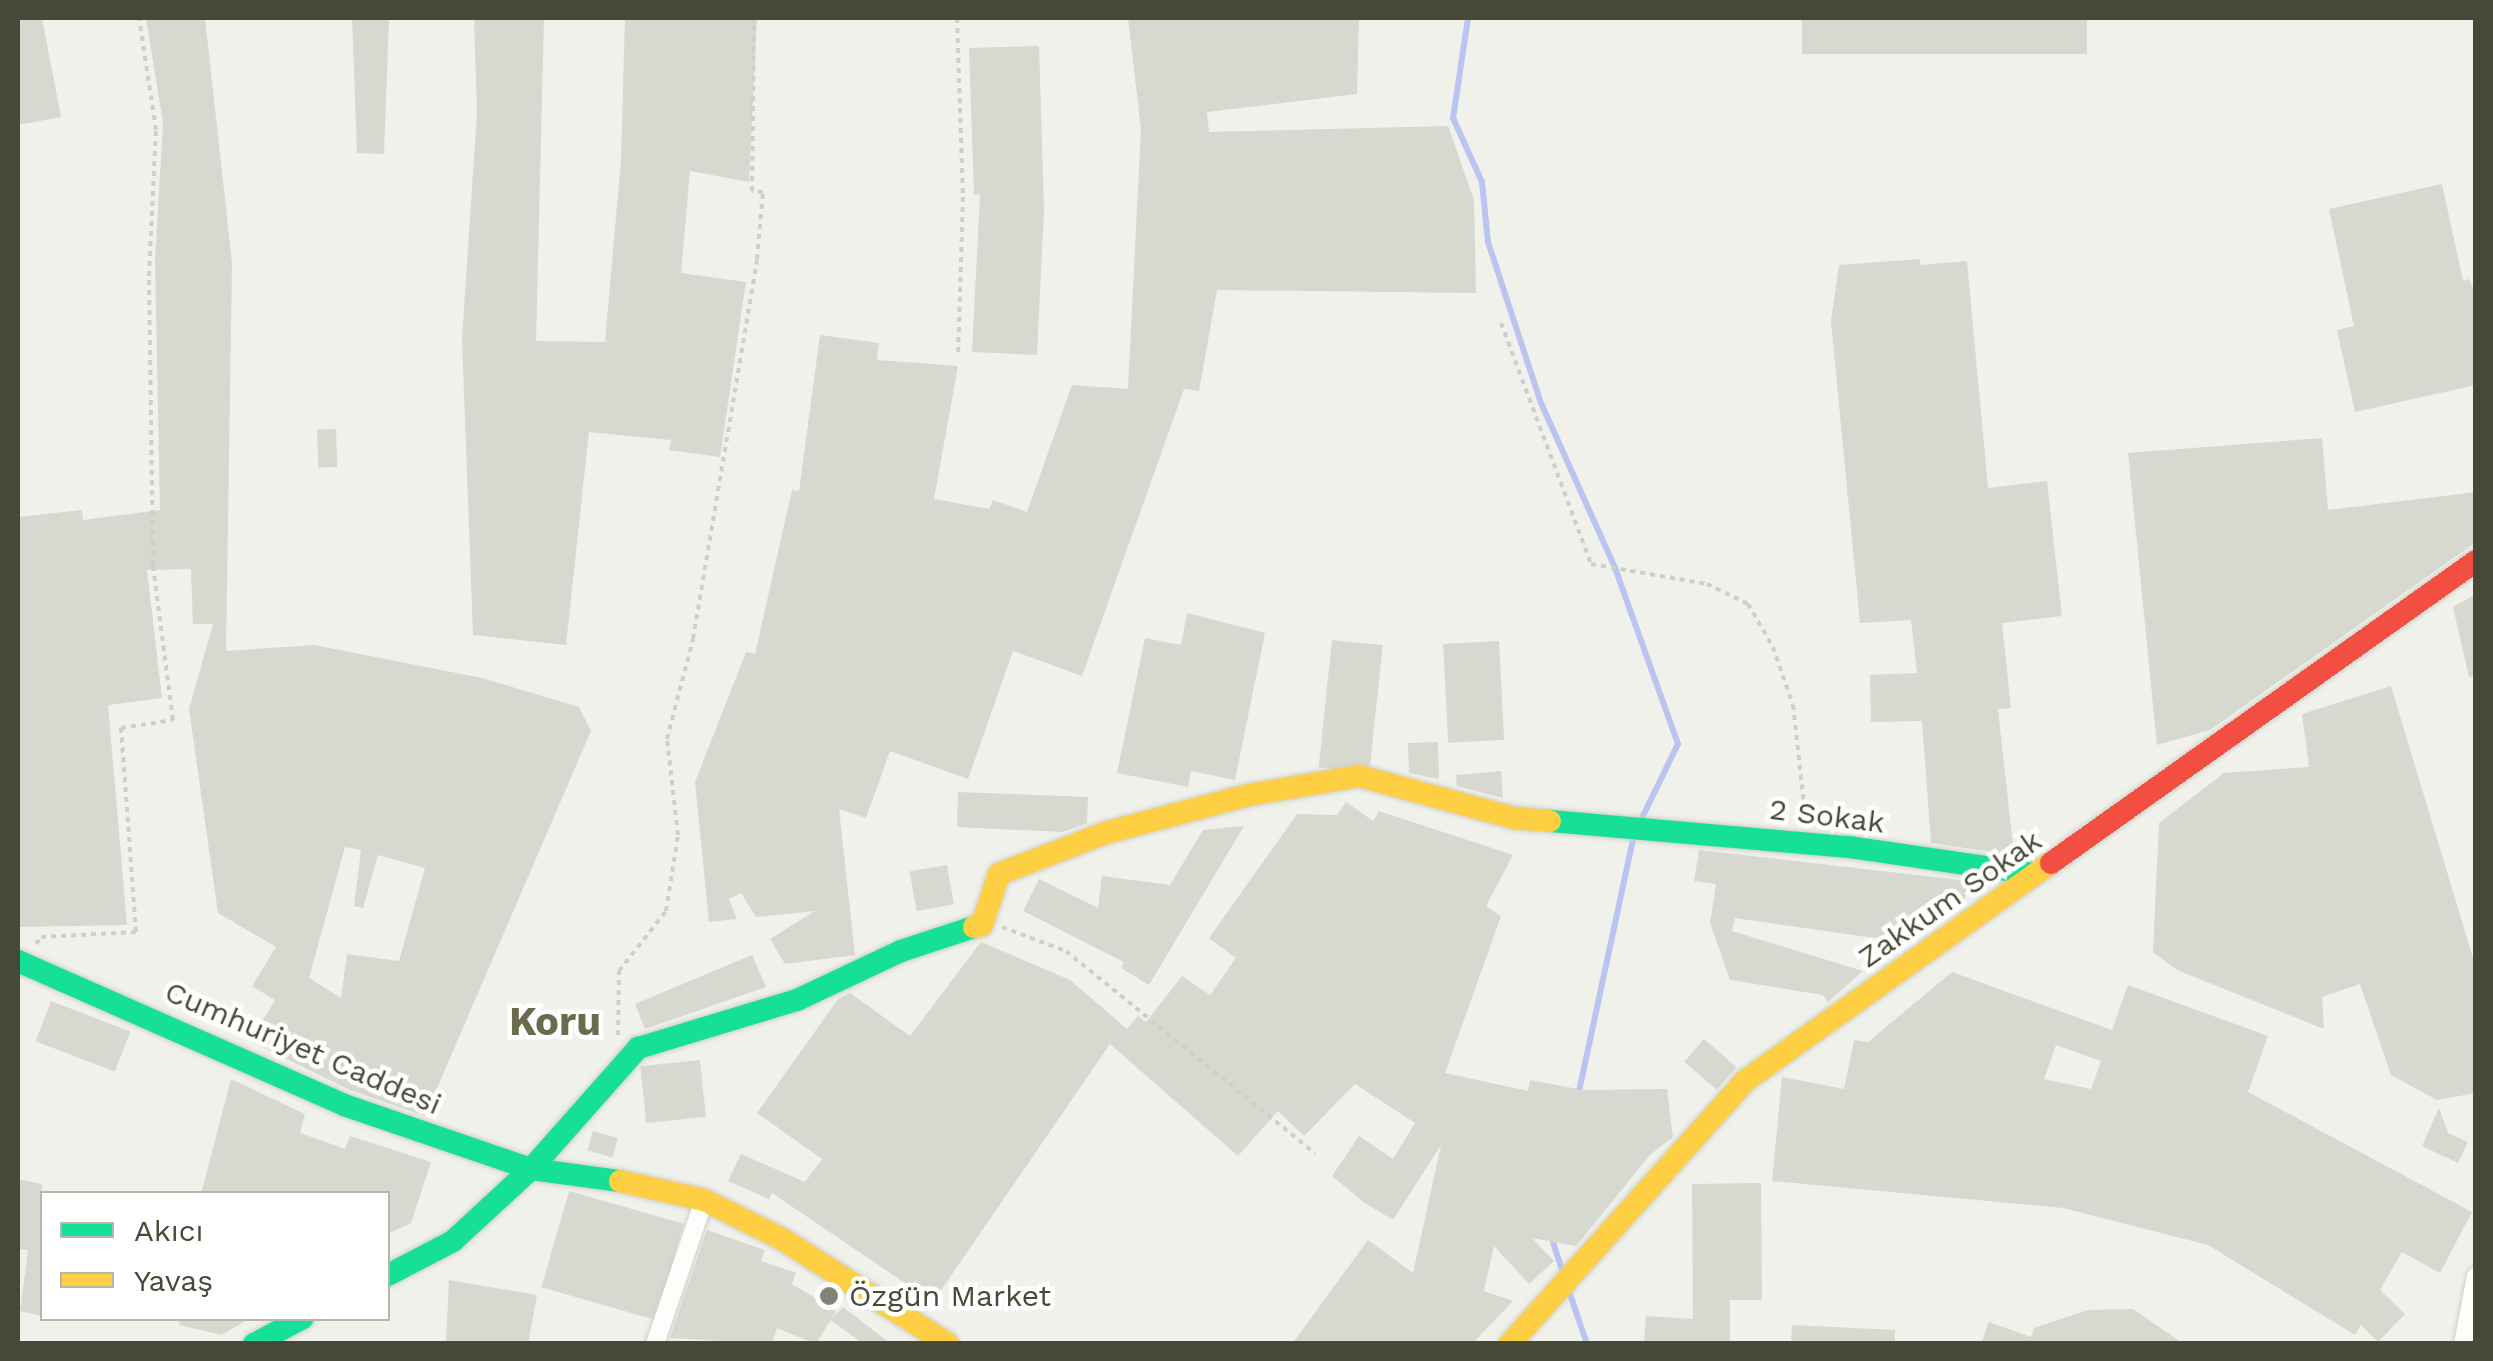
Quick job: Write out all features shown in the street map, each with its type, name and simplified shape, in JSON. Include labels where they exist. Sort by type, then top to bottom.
[{"type":"street","name":"Zakkum Sokak","points":[[1510,1344],[1561,1292],[1745,1081],[2476,561]]},
{"type":"street","name":"2 Sokak","points":[[982,925],[999,874],[1105,833],[1249,795],[1359,776],[1514,818],[1807,843],[2034,874]]},
{"type":"street","points":[[390,1274],[453,1241],[531,1169],[566,1122],[638,1048],[797,1000],[901,951],[982,925]]},
{"type":"street","name":"Cumhuriyet Caddesi","points":[[20,962],[344,1105],[531,1169],[664,1187],[704,1200],[782,1239],[948,1344]]},
{"type":"street","points":[[656,1344],[704,1200]]},
{"type":"street","points":[[2464,1344],[2476,1276]]},
{"type":"street","points":[[254,1344],[297,1321]]},
{"type":"path","points":[[20,962],[40,937],[136,932],[122,728],[173,720],[153,564],[150,276],[156,130],[139,18]]},
{"type":"path","points":[[624,1063],[614,1017],[618,971],[666,912],[678,835],[667,739],[693,639],[763,192],[752,191],[754,18]]},
{"type":"path","points":[[957,18],[963,197],[958,352]]},
{"type":"path","points":[[1501,323],[1592,564],[1706,584],[1748,604],[1773,646],[1793,705],[1807,843]]},
{"type":"path","points":[[982,925],[1022,930],[1066,951],[1316,1154]]},
{"type":"building","points":[[18,18],[42,18],[61,117],[18,125]]},
{"type":"building","points":[[146,18],[205,18],[232,263],[226,651],[314,645],[482,678],[579,707],[591,731],[425,1116],[350,1090],[250,1041],[275,1000],[252,986],[276,947],[218,913],[189,709],[213,624],[193,624],[191,569],[147,570],[162,698],[108,705],[127,925],[18,927],[18,517],[82,510],[83,520],[160,510],[155,260],[163,123]],"holes":[[[345,847],[361,850],[354,906],[363,908],[378,855],[425,868],[399,961],[347,954],[341,998],[309,978]]]},
{"type":"building","points":[[352,18],[389,18],[384,154],[357,153]]},
{"type":"building","points":[[474,18],[544,18],[536,341],[605,342],[621,160],[625,18],[757,18],[749,182],[690,171],[681,273],[746,282],[720,457],[669,450],[671,440],[589,432],[566,645],[473,635],[462,339],[477,112]]},
{"type":"building","points":[[1128,18],[1359,18],[1357,94],[1207,112],[1209,132],[1448,126],[1474,200],[1476,293],[1217,290],[1199,391],[1184,389],[1082,676],[1013,651],[968,779],[890,751],[866,818],[839,809],[855,955],[785,964],[770,939],[815,911],[756,917],[741,893],[729,899],[737,919],[709,922],[695,782],[746,652],[755,654],[792,490],[799,491],[820,335],[879,343],[877,360],[958,366],[934,499],[989,509],[993,500],[1027,512],[1072,385],[1128,389],[1141,130]]},
{"type":"building","points":[[1802,18],[2087,18],[2087,54],[1802,54]]},
{"type":"building","points":[[1039,46],[1044,210],[1037,355],[972,352],[980,194],[974,195],[969,48]]},
{"type":"building","points":[[2442,184],[2463,281],[2469,279],[2476,294],[2476,385],[2355,412],[2337,330],[2354,326],[2329,209]]},
{"type":"building","points":[[1920,259],[1920,265],[1967,261],[1988,488],[2047,481],[2062,616],[2002,623],[2011,708],[1998,709],[2014,855],[1931,843],[1922,721],[1871,722],[1870,675],[1917,673],[1911,620],[1860,623],[1831,321],[1839,265]]},
{"type":"building","points":[[336,429],[337,467],[318,468],[317,430]]},
{"type":"building","points":[[2322,438],[2328,510],[2476,492],[2476,542],[2210,730],[2157,745],[2128,453]]},
{"type":"building","points":[[2476,594],[2476,676],[2469,677],[2453,607]]},
{"type":"building","points":[[1187,613],[1265,633],[1235,780],[1191,771],[1188,787],[1117,773],[1145,638],[1181,645]]},
{"type":"building","points":[[1332,640],[1383,645],[1369,773],[1319,767]]},
{"type":"building","points":[[1499,641],[1504,740],[1448,743],[1443,644]]},
{"type":"building","points":[[2391,686],[2476,968],[2476,1093],[2437,1100],[2391,1075],[2360,984],[2322,997],[2324,1029],[2177,970],[2153,952],[2159,823],[2224,773],[2309,767],[2302,714]]},
{"type":"building","points":[[1438,742],[1439,779],[1409,773],[1408,743]]},
{"type":"building","points":[[1501,771],[1503,798],[1457,786],[1456,775]]},
{"type":"building","points":[[958,792],[1088,797],[1087,823],[1063,832],[957,827]]},
{"type":"building","points":[[1346,802],[1373,821],[1379,811],[1513,855],[1486,906],[1501,916],[1445,1073],[1528,1091],[1530,1080],[1583,1090],[1667,1089],[1673,1137],[1650,1155],[1576,1246],[1532,1238],[1554,1261],[1529,1284],[1494,1246],[1484,1291],[1513,1301],[1472,1344],[1292,1344],[1368,1240],[1413,1273],[1441,1145],[1393,1220],[1365,1203],[1332,1176],[1359,1136],[1393,1159],[1415,1123],[1355,1084],[1304,1136],[1278,1111],[1238,1156],[1110,1044],[933,1302],[772,1193],[769,1199],[728,1181],[741,1154],[805,1182],[822,1159],[757,1113],[838,999],[850,993],[910,1036],[981,942],[1070,980],[1127,1029],[1138,1016],[1146,1022],[1182,976],[1210,995],[1236,958],[1209,938],[1297,814],[1337,815]]},
{"type":"building","points":[[1244,826],[1149,985],[1121,968],[1124,962],[1023,911],[1039,879],[1098,908],[1102,876],[1170,885],[1203,830]]},
{"type":"building","points":[[1699,850],[1968,881],[1964,905],[1953,913],[1920,909],[1911,943],[1894,955],[1879,951],[1882,939],[1735,918],[1732,931],[1863,971],[1828,1002],[1823,995],[1730,980],[1710,923],[1716,884],[1694,881]]},
{"type":"building","points":[[947,865],[954,904],[917,911],[910,872]]},
{"type":"building","points":[[752,955],[766,987],[645,1029],[635,1004]]},
{"type":"building","points":[[1952,972],[2112,1030],[2128,985],[2268,1036],[2248,1092],[2472,1212],[2440,1273],[2402,1252],[2380,1290],[2405,1314],[2378,1342],[2361,1325],[2355,1335],[2208,1245],[2063,1208],[1772,1181],[1782,1077],[1844,1089],[1854,1040],[1868,1042]],"holes":[[[2056,1045],[2101,1061],[2091,1089],[2044,1079]]]},
{"type":"building","points":[[51,1001],[130,1031],[115,1072],[36,1041]]},
{"type":"building","points":[[1704,1039],[1736,1067],[1717,1090],[1684,1062]]},
{"type":"building","points":[[700,1060],[706,1117],[646,1123],[640,1066]]},
{"type":"building","points":[[231,1079],[305,1114],[300,1133],[345,1149],[350,1136],[431,1162],[411,1223],[390,1233],[390,1191],[202,1191]]},
{"type":"building","points":[[2439,1108],[2448,1133],[2468,1142],[2458,1163],[2422,1146]]},
{"type":"building","points":[[593,1131],[618,1138],[612,1157],[587,1150]]},
{"type":"building","points":[[18,1179],[42,1184],[40,1316],[20,1311],[28,1250],[18,1249]]},
{"type":"building","points":[[1761,1183],[1762,1300],[1730,1300],[1730,1344],[1644,1344],[1646,1316],[1693,1319],[1692,1184]]},
{"type":"building","points":[[569,1191],[683,1224],[656,1320],[541,1287]]},
{"type":"building","points":[[707,1230],[765,1250],[761,1261],[796,1273],[792,1284],[836,1311],[816,1344],[777,1328],[772,1344],[670,1338]]},
{"type":"building","points":[[449,1280],[537,1295],[528,1344],[446,1344]]},
{"type":"building","points":[[843,1307],[891,1344],[864,1344],[830,1320]]},
{"type":"building","points":[[2133,1309],[2184,1344],[1981,1344],[1989,1322],[2031,1337],[2034,1328],[2088,1310]]},
{"type":"building","points":[[180,1321],[245,1321],[222,1335],[179,1325]]},
{"type":"building","points":[[1792,1325],[1895,1330],[1895,1344],[1791,1344]]},
{"type":"waterway","points":[[1468,18],[1453,118],[1482,182],[1488,242],[1541,403],[1615,568],[1678,744],[1639,824]]},
{"type":"waterway","points":[[1578,1096],[1634,835]]},
{"type":"waterway","points":[[1551,1236],[1564,1276]]},
{"type":"waterway","points":[[1568,1288],[1587,1344]]},
{"type":"traffic: fast","points":[[1550,821],[1849,847],[2034,874]]},
{"type":"traffic: fast","points":[[390,1274],[453,1241],[531,1169],[638,1048],[797,1000],[901,951],[974,927]]},
{"type":"traffic: fast","points":[[18,961],[344,1105],[531,1169],[620,1181]]},
{"type":"traffic: fast","points":[[254,1344],[297,1321]]},
{"type":"traffic: slow","points":[[974,927],[982,925],[999,874],[1105,833],[1249,795],[1359,776],[1514,818],[1550,821]]},
{"type":"traffic: slow","points":[[1510,1344],[1745,1081],[2051,863]]},
{"type":"traffic: slow","points":[[620,1181],[704,1200],[782,1239],[948,1344]]},
{"type":"traffic: jam","points":[[2051,863],[2476,561]]},
{"type":"place","name":"Özgün Market","points":[[829,1296]]},
{"type":"district","name":"Koru","points":[[555,1022]]}]
